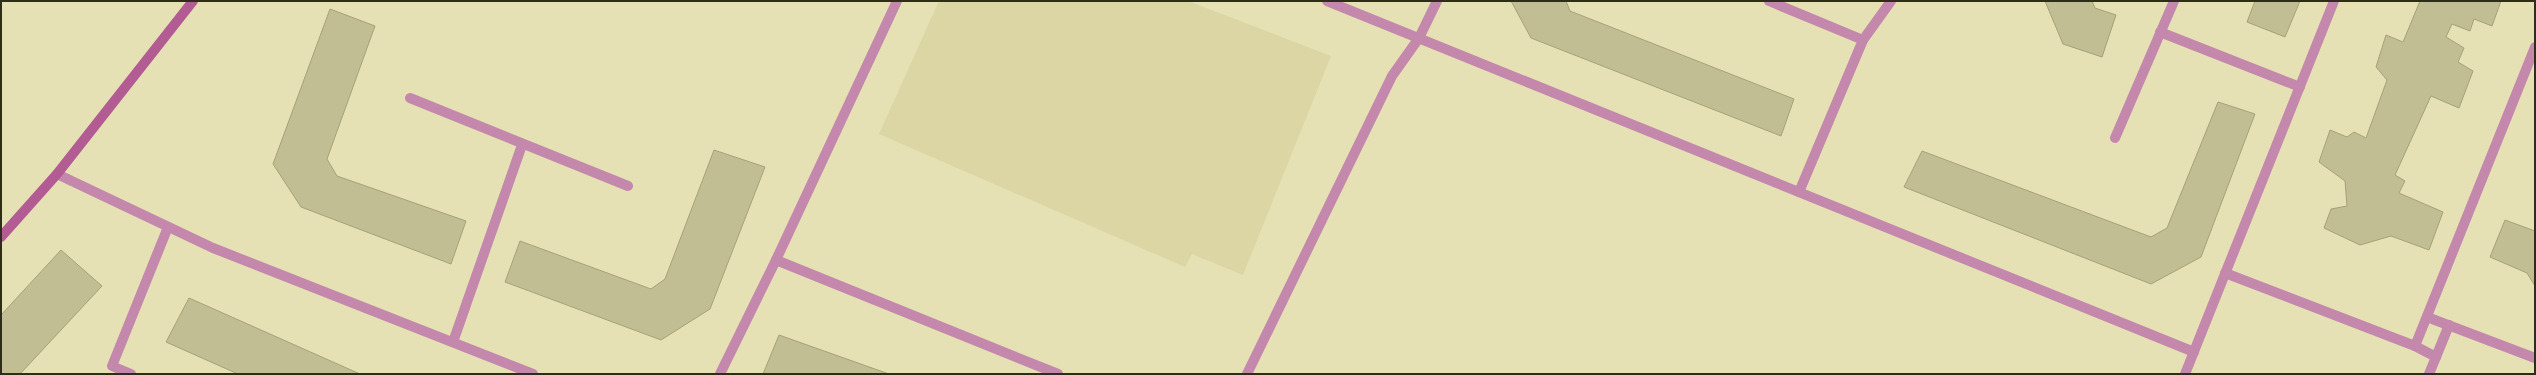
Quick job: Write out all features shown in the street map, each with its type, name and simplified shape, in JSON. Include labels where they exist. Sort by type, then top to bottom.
[{"type":"main road","points":[[1,237],[57,174],[193,1]]},
{"type":"street","points":[[720,374],[776,260],[897,1]]},
{"type":"street","points":[[1327,1],[2194,352]]},
{"type":"street","points":[[1247,374],[1392,76],[1420,38],[1437,1]]},
{"type":"street","points":[[1769,1],[1863,40]]},
{"type":"street","points":[[1800,192],[1863,40],[1891,1]]},
{"type":"street","points":[[2115,138],[2174,1]]},
{"type":"street","points":[[2185,374],[2334,1]]},
{"type":"street","points":[[2160,32],[2300,87]]},
{"type":"street","points":[[2415,346],[2535,47]]},
{"type":"street","points":[[410,98],[522,145],[628,186]]},
{"type":"street","points":[[453,342],[522,145]]},
{"type":"street","points":[[57,174],[213,248],[533,374]]},
{"type":"street","points":[[130,374],[112,366],[168,227]]},
{"type":"street","points":[[776,260],[1058,374]]},
{"type":"street","points":[[2225,273],[2415,346],[2436,358]]},
{"type":"street","points":[[2427,317],[2535,358]]},
{"type":"street","points":[[2429,374],[2449,325]]},
{"type":"shaded area","points":[[939,1],[1188,1],[1331,56],[1243,275],[1192,254],[1185,267],[879,134]]},
{"type":"building","points":[[1511,1],[1566,1],[1570,11],[1794,99],[1781,136],[1531,38]]},
{"type":"building","points":[[2045,1],[2092,1],[2095,8],[2116,15],[2102,57],[2063,44]]},
{"type":"building","points":[[2255,1],[2300,1],[2285,37],[2247,22]]},
{"type":"building","points":[[2420,1],[2501,1],[2492,26],[2474,19],[2470,31],[2452,24],[2446,37],[2464,48],[2458,62],[2473,71],[2459,108],[2431,96],[2395,175],[2405,181],[2399,193],[2443,212],[2429,250],[2391,236],[2360,245],[2324,228],[2331,209],[2347,206],[2345,181],[2319,162],[2330,130],[2347,137],[2354,132],[2366,138],[2387,80],[2376,67],[2386,35],[2403,42]]},
{"type":"building","points":[[330,9],[375,26],[327,159],[337,176],[466,221],[451,264],[301,207],[273,164]]},
{"type":"building","points":[[2218,102],[2255,114],[2201,257],[2151,284],[1904,187],[1922,151],[2151,237],[2167,228]]},
{"type":"building","points":[[714,150],[765,167],[710,309],[661,340],[505,282],[520,241],[651,289],[665,279]]},
{"type":"building","points":[[2505,220],[2535,231],[2535,286],[2527,273],[2490,257]]},
{"type":"building","points":[[61,250],[102,286],[20,374],[1,374],[1,315]]},
{"type":"building","points":[[189,298],[360,374],[238,374],[166,342]]},
{"type":"building","points":[[779,335],[889,374],[763,374]]}]
